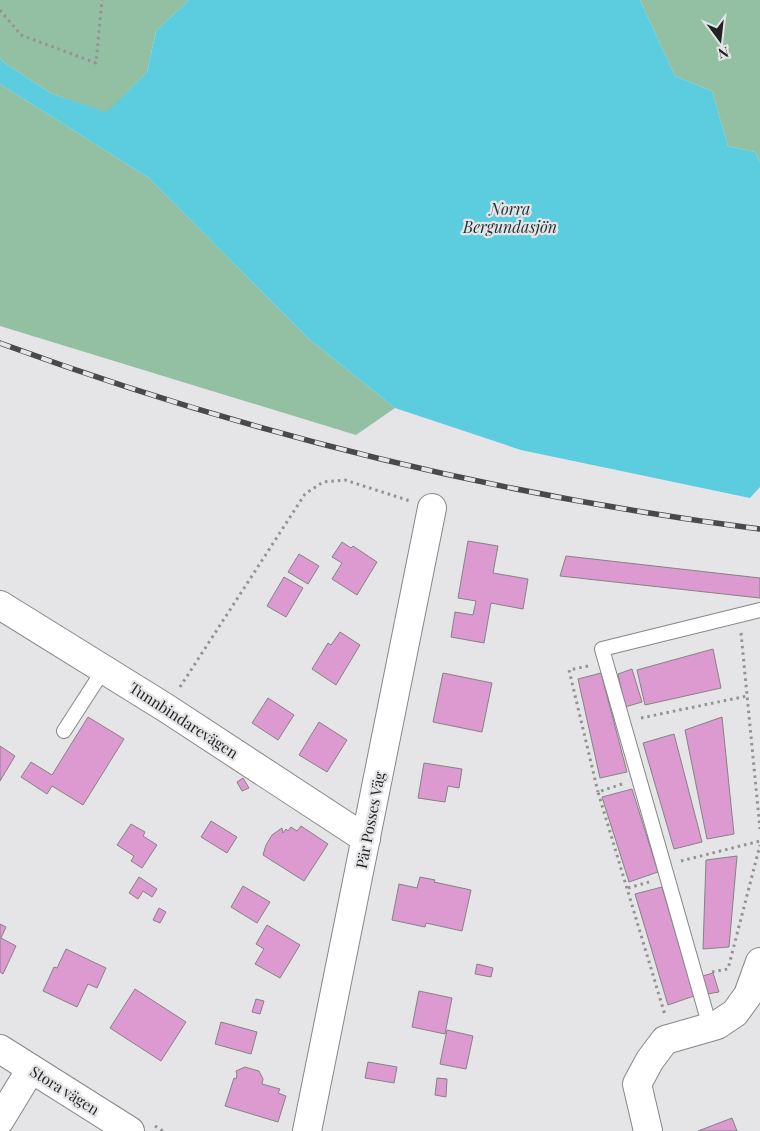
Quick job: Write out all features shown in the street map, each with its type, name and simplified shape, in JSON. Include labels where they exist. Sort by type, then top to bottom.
[{"type":"street","name":"Pär Posses Väg","points":[[307,1131],[432,508]]},
{"type":"street","name":"Tunnbindarevägen","points":[[2,611],[166,708],[366,839]]},
{"type":"street","points":[[648,1131],[636,1084],[650,1060],[665,1040],[717,1025],[735,1013],[748,995],[760,962]]},
{"type":"street","name":"Stora vägen","points":[[0,1049],[130,1131]]},
{"type":"street","points":[[0,1120],[31,1069]]},
{"type":"lane","points":[[710,1027],[602,649],[760,610]]},
{"type":"lane","points":[[64,731],[104,670]]},
{"type":"path","points":[[0,10],[21,35],[96,63],[102,0]]},
{"type":"path","points":[[166,708],[305,494],[323,482],[346,480],[432,508]]},
{"type":"path","points":[[740,615],[760,829]]},
{"type":"path","points":[[606,661],[569,670],[598,792],[665,1016]]},
{"type":"path","points":[[623,722],[747,696]]},
{"type":"path","points":[[598,792],[639,778]]},
{"type":"path","points":[[628,888],[665,871],[760,841]]},
{"type":"path","points":[[695,976],[728,969],[760,845]]},
{"type":"green space","points":[[0,0],[189,0],[156,31],[147,72],[107,113],[52,94],[2,61],[0,57]]},
{"type":"green space","points":[[640,0],[760,0],[760,162],[755,152],[728,146],[712,91],[675,76]]},
{"type":"green space","points":[[0,84],[149,178],[309,339],[395,408],[356,435],[0,326]]},
{"type":"water","name":"Norra Bergundasjön","points":[[189,0],[640,0],[675,76],[712,91],[728,146],[755,152],[760,162],[760,487],[750,498],[521,450],[395,408],[309,339],[149,178],[0,84],[0,57],[2,61],[52,94],[107,112],[147,72],[156,31]]},
{"type":"building","points":[[468,541],[498,546],[493,573],[528,579],[523,609],[491,603],[484,643],[451,637],[455,612],[473,615],[476,601],[458,598]]},
{"type":"building","points":[[342,542],[351,548],[353,546],[377,562],[357,595],[332,579],[342,563],[332,557]]},
{"type":"building","points":[[299,554],[319,566],[308,584],[288,572]]},
{"type":"building","points":[[566,556],[760,578],[760,598],[560,576]]},
{"type":"building","points":[[284,577],[303,588],[286,617],[267,606]]},
{"type":"building","points":[[340,632],[360,645],[336,685],[312,669],[328,643],[331,645]]},
{"type":"building","points":[[713,649],[721,688],[645,705],[637,670]]},
{"type":"building","points":[[632,669],[642,702],[625,707],[618,674]]},
{"type":"building","points":[[443,673],[492,683],[482,732],[433,722]]},
{"type":"building","points":[[601,673],[627,772],[600,778],[578,679]]},
{"type":"building","points":[[268,698],[294,715],[278,740],[252,723]]},
{"type":"building","points":[[88,717],[124,739],[83,805],[52,786],[47,794],[21,777],[31,762],[52,775]]},
{"type":"building","points":[[722,717],[734,834],[707,839],[685,730]]},
{"type":"building","points":[[319,722],[347,740],[327,772],[299,755]]},
{"type":"building","points":[[674,734],[702,842],[674,849],[643,743]]},
{"type":"building","points":[[0,746],[15,756],[0,781]]},
{"type":"building","points":[[424,763],[462,769],[459,788],[448,786],[445,802],[418,798]]},
{"type":"building","points":[[243,778],[249,788],[242,791],[237,782]]},
{"type":"building","points":[[632,789],[658,872],[629,882],[602,797]]},
{"type":"building","points":[[211,821],[237,837],[227,853],[201,837]]},
{"type":"building","points":[[131,824],[145,832],[143,836],[157,845],[142,868],[131,861],[134,856],[117,845]]},
{"type":"building","points":[[301,826],[328,844],[304,881],[263,855],[272,835],[282,828],[283,833],[291,827],[297,831]]},
{"type":"building","points":[[737,856],[729,947],[703,949],[706,860]]},
{"type":"building","points":[[139,877],[157,889],[152,897],[143,891],[138,899],[129,893]]},
{"type":"building","points":[[420,877],[471,890],[462,931],[426,923],[425,927],[392,920],[399,884],[417,888]]},
{"type":"building","points":[[243,886],[270,902],[257,923],[231,907]]},
{"type":"building","points":[[662,887],[694,996],[668,1005],[635,894]]},
{"type":"building","points":[[159,908],[166,912],[160,923],[153,920]]},
{"type":"building","points":[[0,924],[6,927],[1,938],[16,946],[3,974],[0,972]]},
{"type":"building","points":[[267,925],[300,945],[280,978],[255,964],[264,949],[256,944]]},
{"type":"building","points":[[66,949],[106,968],[97,988],[88,984],[77,1007],[43,991],[54,967],[57,968]]},
{"type":"building","points":[[477,964],[493,968],[491,977],[475,974]]},
{"type":"building","points":[[713,973],[719,992],[707,994],[699,977]]},
{"type":"building","points":[[135,989],[186,1022],[161,1061],[110,1028]]},
{"type":"building","points":[[419,991],[452,998],[445,1034],[412,1027]]},
{"type":"building","points":[[256,999],[264,1001],[260,1014],[252,1012]]},
{"type":"building","points":[[221,1022],[257,1032],[251,1054],[215,1044]]},
{"type":"building","points":[[447,1030],[473,1036],[466,1069],[440,1064]]},
{"type":"building","points":[[368,1062],[397,1067],[394,1083],[365,1078]]},
{"type":"building","points":[[245,1067],[259,1071],[263,1079],[262,1084],[280,1089],[278,1093],[286,1096],[278,1122],[225,1106],[234,1078],[236,1079],[236,1071]]},
{"type":"building","points":[[437,1078],[447,1079],[446,1097],[435,1095]]},
{"type":"building","points":[[732,1118],[737,1131],[698,1131]]},
{"type":"railway","points":[[0,343],[186,405],[280,433],[375,457],[566,499],[760,529]]}]
